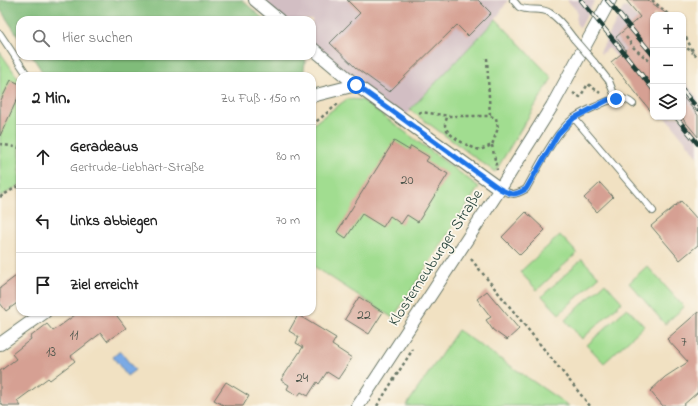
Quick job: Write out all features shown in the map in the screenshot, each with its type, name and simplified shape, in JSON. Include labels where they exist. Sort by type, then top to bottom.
[{"type":"street","points":[[255,0],[274,16]]},
{"type":"street","name":"Klosterneuburger Straße","points":[[358,406],[442,279],[552,106],[610,0]]},
{"type":"street","points":[[316,51],[356,85],[500,189]]},
{"type":"street","points":[[316,95],[356,85]]},
{"type":"street","points":[[0,344],[38,316]]},
{"type":"lane","points":[[513,0],[519,7],[541,10],[550,13],[564,25],[609,82],[616,99]]},
{"type":"lane","points":[[0,34],[16,58]]},
{"type":"lane","points":[[17,60],[25,72]]},
{"type":"lane","points":[[500,189],[510,194],[517,194],[526,189],[558,134],[574,118],[608,100],[624,99],[633,104]]},
{"type":"lane","points":[[574,118],[653,211]]},
{"type":"path","points":[[653,0],[666,12]]},
{"type":"path","points":[[626,37],[634,48],[650,61]]},
{"type":"path","points":[[686,38],[698,58]]},
{"type":"path","points":[[686,48],[694,53]]},
{"type":"path","points":[[487,58],[490,116]]},
{"type":"path","points":[[573,93],[580,97],[588,84],[595,88]]},
{"type":"path","points":[[316,121],[344,100]]},
{"type":"path","points":[[407,122],[421,112],[447,116],[490,116],[496,118],[498,128],[492,145],[497,171]]},
{"type":"path","points":[[447,116],[445,124],[446,129],[453,137],[471,148],[480,150],[492,145]]},
{"type":"path","points":[[0,144],[16,147]]},
{"type":"path","points":[[0,197],[16,187]]},
{"type":"path","points":[[461,247],[590,406]]},
{"type":"shaded area","points":[[255,0],[508,0],[496,19],[410,110],[404,120],[316,51],[316,16],[274,16]]},
{"type":"shaded area","points":[[567,0],[595,0],[580,28],[576,23],[577,11]]},
{"type":"shaded area","points":[[627,7],[650,33],[650,47],[645,66],[617,57],[609,48],[601,54],[600,52],[623,8]]},
{"type":"shaded area","points":[[686,84],[698,98],[698,115],[686,101]]},
{"type":"shaded area","points":[[668,120],[684,120],[698,137],[698,157]]},
{"type":"green space","points":[[0,0],[242,0],[260,16],[16,16],[16,33],[0,9]]},
{"type":"green space","points":[[496,19],[552,78],[495,172],[410,110]]},
{"type":"green space","points":[[0,52],[16,75],[16,187],[0,197]]},
{"type":"green space","points":[[35,60],[305,60],[304,72],[42,72]]},
{"type":"green space","points":[[347,99],[362,100],[479,187],[393,318],[316,268],[316,122]]},
{"type":"green space","points":[[560,235],[577,253],[537,290],[520,272]]},
{"type":"green space","points":[[582,259],[599,277],[559,314],[542,296]]},
{"type":"green space","points":[[647,266],[684,307],[665,324],[629,283]]},
{"type":"green space","points":[[605,283],[622,302],[582,339],[565,320]]},
{"type":"green space","points":[[627,308],[644,326],[604,363],[587,345]]},
{"type":"green space","points":[[458,330],[569,406],[406,406]]},
{"type":"water","points":[[120,351],[135,370],[127,376],[113,357]]},
{"type":"building","points":[[347,0],[478,0],[491,13],[468,36],[457,25],[389,92],[356,68],[330,43],[360,13]]},
{"type":"building","points":[[626,0],[648,0],[664,12],[650,12],[650,110],[611,62],[626,50],[616,37],[640,17]]},
{"type":"building","points":[[11,80],[16,82],[16,102],[0,136],[0,102]]},
{"type":"building","points":[[686,101],[698,115],[698,137],[684,120],[686,120]]},
{"type":"building","points":[[394,141],[409,150],[411,146],[429,157],[426,161],[448,174],[418,222],[407,215],[401,224],[390,216],[383,227],[362,214],[346,238],[337,232]]},
{"type":"building","points":[[600,183],[613,197],[597,212],[584,198]]},
{"type":"building","points":[[681,201],[698,220],[698,245],[680,260],[651,226]]},
{"type":"building","points":[[526,212],[545,230],[520,255],[502,237]]},
{"type":"building","points":[[16,276],[16,304],[6,311],[0,303],[0,288]]},
{"type":"building","points":[[487,291],[519,329],[507,340],[493,330],[486,320],[491,317],[477,299]]},
{"type":"building","points":[[359,297],[383,312],[369,334],[345,319]]},
{"type":"building","points":[[698,312],[698,392],[682,406],[663,406],[650,391],[665,377],[688,362],[667,339]]},
{"type":"building","points":[[74,316],[117,316],[126,328],[107,341],[101,333],[71,356],[75,361],[50,380],[48,378],[17,401],[21,406],[3,406],[0,401],[0,371],[16,359],[12,354],[47,324],[53,331]]},
{"type":"building","points":[[297,316],[300,316],[336,338],[332,345],[352,358],[338,379],[327,372],[319,384],[317,382],[308,396],[301,392],[298,396],[287,389],[289,385],[281,380],[303,347],[296,343],[299,337],[289,331]]},
{"type":"building","points":[[226,382],[249,396],[243,406],[225,406],[214,400]]},
{"type":"railway","points":[[581,0],[650,85]]},
{"type":"railway","points":[[607,0],[650,51]]},
{"type":"railway","points":[[686,95],[698,109]]},
{"type":"railway","points":[[678,120],[698,144]]},
{"type":"route","points":[[356,85],[500,189],[510,194],[517,194],[526,189],[558,134],[574,118],[608,100],[616,99]]}]
